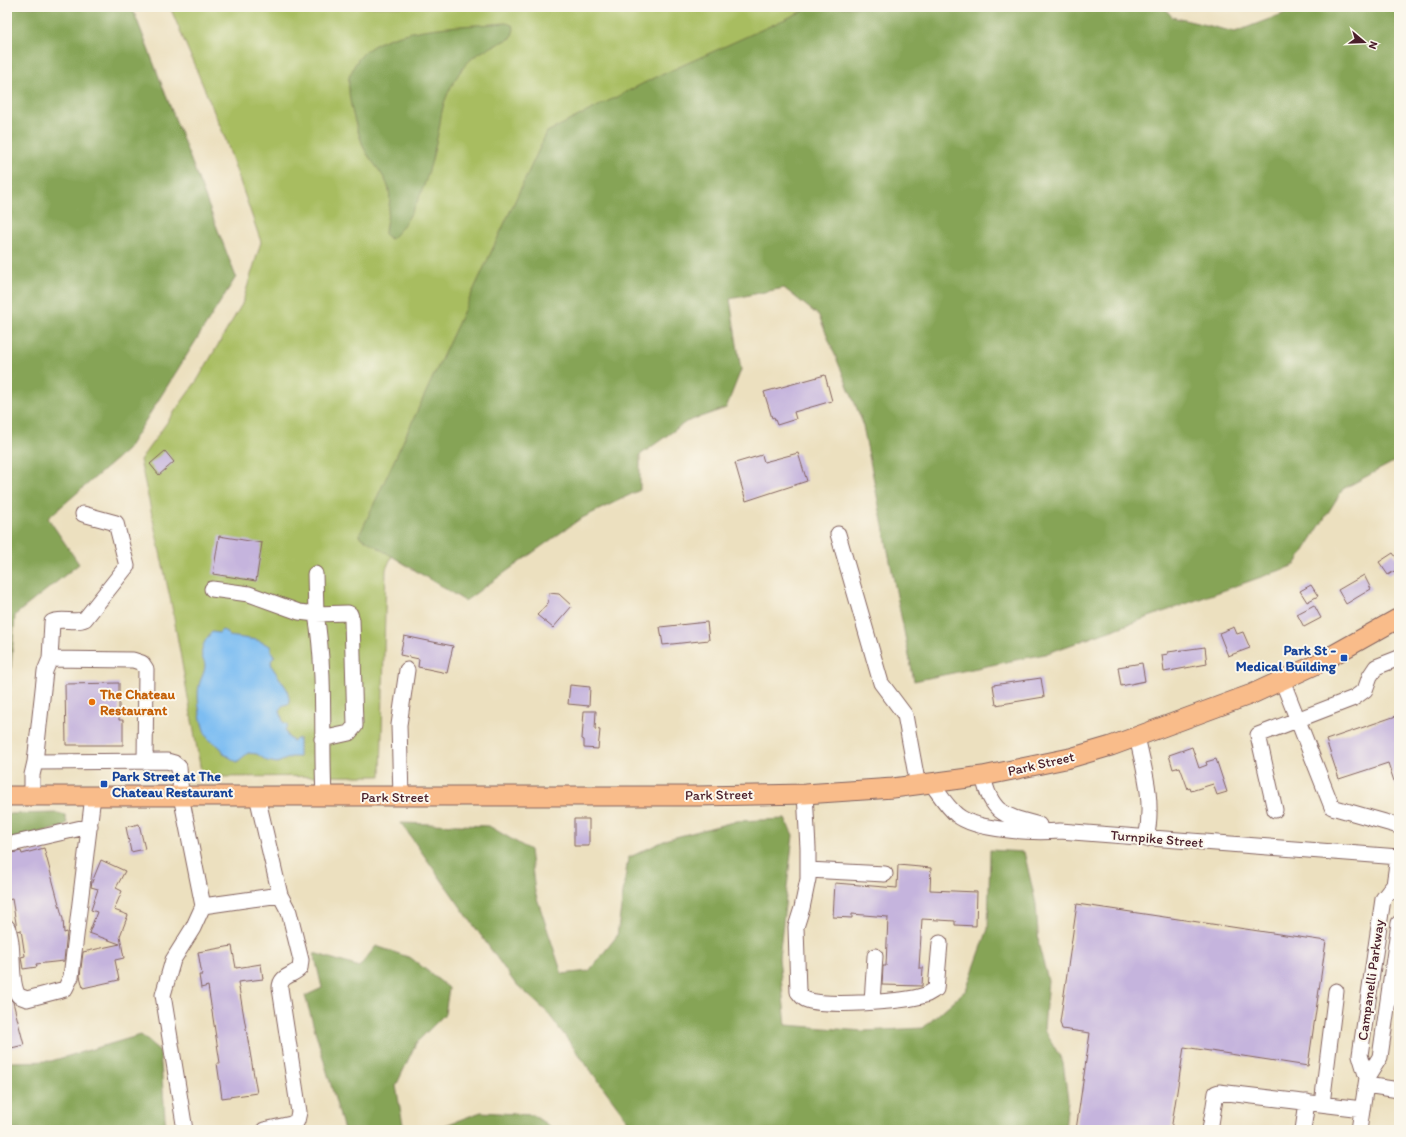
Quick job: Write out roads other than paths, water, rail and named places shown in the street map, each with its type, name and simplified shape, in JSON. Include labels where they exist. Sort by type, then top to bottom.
[{"type":"main road","name":"Park Street","points":[[7,796],[698,796],[805,794],[925,785],[983,776],[1070,758],[1136,737],[1235,701],[1282,680],[1323,660],[1399,618]]},
{"type":"street","points":[[32,795],[32,773],[35,762],[45,671],[50,659],[52,622],[56,620],[84,620],[120,577],[127,566],[116,524],[83,514]]},
{"type":"street","points":[[838,534],[881,683],[905,715],[925,785]]},
{"type":"street","points":[[315,574],[316,614],[321,644],[324,797]]},
{"type":"street","points":[[212,589],[249,594],[299,612],[316,614],[350,614],[352,620],[355,726],[350,733],[322,739]]},
{"type":"street","points":[[1275,810],[1258,735],[1354,698],[1365,690],[1370,676],[1376,667],[1399,658]]},
{"type":"street","points":[[50,659],[133,660],[142,663],[145,666],[145,761]]},
{"type":"street","points":[[400,796],[399,725],[407,670]]},
{"type":"street","points":[[1282,680],[1332,807],[1399,826]]},
{"type":"street","points":[[1136,737],[1149,790],[1149,828],[1146,839]]},
{"type":"street","points":[[35,762],[145,761],[171,762],[176,764],[178,767],[181,796],[203,906],[193,928],[173,960],[163,995],[185,1130]]},
{"type":"street","points":[[983,776],[986,793],[992,804],[1001,812],[1013,818],[1060,831]]},
{"type":"street","name":"Turnpike Street","points":[[925,785],[958,816],[971,822],[1009,830],[1044,832],[1060,831],[1146,839],[1398,857]]},
{"type":"street","points":[[805,794],[808,870],[802,908],[796,928],[798,992],[805,1000],[819,1003],[872,1002],[908,999],[926,995],[936,989],[940,943]]},
{"type":"street","points":[[7,927],[12,940],[15,988],[19,996],[27,999],[65,989],[71,977],[93,796]]},
{"type":"street","points":[[257,796],[280,895],[289,912],[301,960],[300,968],[295,973],[283,978],[280,983],[299,1112],[297,1120],[291,1124],[264,1130]]},
{"type":"street","points":[[7,845],[90,826]]},
{"type":"street","name":"Campanelli Parkway","points":[[1366,1082],[1360,1055],[1361,1047],[1383,899],[1397,890],[1398,857]]},
{"type":"street","points":[[808,870],[885,874]]},
{"type":"street","points":[[203,906],[280,895]]},
{"type":"street","name":"Campanelli Parkway","points":[[1359,1130],[1366,1082],[1380,1057],[1399,923]]},
{"type":"street","points":[[872,1002],[875,956]]},
{"type":"street","points":[[1322,1104],[1336,991]]},
{"type":"street","points":[[1366,1082],[1399,1090]]},
{"type":"street","points":[[1210,1130],[1214,1099],[1216,1093],[1219,1092],[1362,1109]]},
{"type":"street","points":[[1303,1130],[1307,1102]]},
{"type":"water","points":[[222,630],[229,636],[257,640],[270,646],[273,655],[275,656],[271,661],[272,667],[287,689],[290,703],[282,706],[280,710],[283,722],[288,725],[285,730],[288,737],[293,741],[299,738],[299,757],[291,757],[277,763],[267,761],[257,754],[248,753],[237,762],[224,754],[219,746],[207,737],[201,719],[198,697],[198,691],[205,668],[202,650],[206,640],[212,632],[219,633]]},
{"type":"place","name":"Park St - Medical Building","points":[[1344,658]]},
{"type":"place","name":"The Chateau Restaurant","points":[[92,702]]},
{"type":"place","name":"Park Street at The Chateau Restaurant","points":[[104,784]]}]
